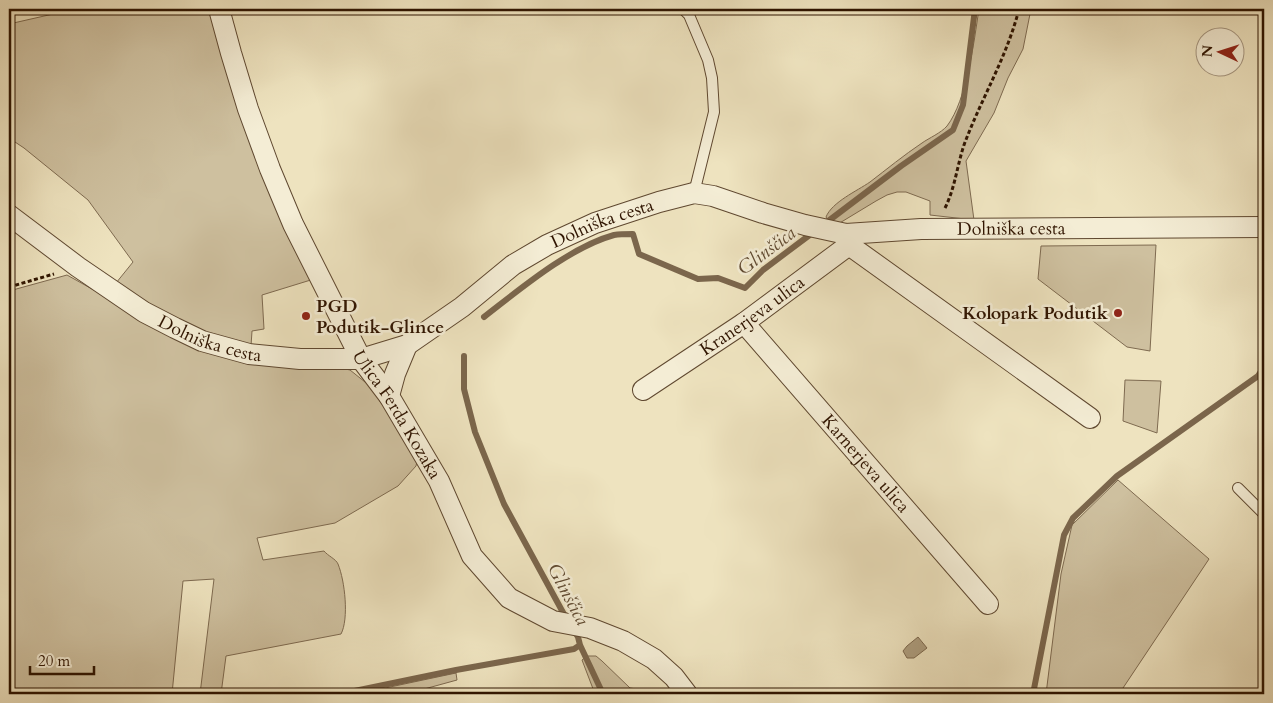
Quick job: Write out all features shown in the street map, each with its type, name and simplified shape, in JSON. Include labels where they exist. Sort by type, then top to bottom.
[{"type":"street","name":"Ulica Ferda Kozaka","points":[[219,9],[237,72],[270,169],[297,232],[361,359],[389,396],[439,481],[472,556],[509,598],[553,621],[590,628],[623,641],[654,659],[674,677],[687,694]]},
{"type":"street","name":"Dolniška cesta","points":[[9,215],[78,267],[144,312],[202,341],[250,354],[300,359],[361,359],[407,345],[462,307],[513,266],[547,246],[595,223],[659,202],[694,194],[713,196],[842,237],[921,230],[1264,227]]},
{"type":"street","points":[[842,237],[1090,418]]},
{"type":"street","name":"Kranerjeva ulica","points":[[643,390],[744,323],[842,237]]},
{"type":"street","name":"Karnerjeva ulica","points":[[744,323],[988,604]]},
{"type":"street","points":[[389,396],[395,374],[407,345]]},
{"type":"lane","points":[[682,9],[689,15],[708,60],[712,78],[714,112],[694,194]]},
{"type":"lane","points":[[1238,488],[1264,514]]},
{"type":"path","points":[[921,230],[943,212],[949,199],[964,146],[1002,59],[1019,9]]},
{"type":"path","points":[[9,287],[78,267]]},
{"type":"shaded area","points":[[75,9],[214,9],[314,279],[262,295],[264,329],[252,331],[251,346],[202,334],[173,320],[116,283],[133,262],[88,200],[9,138],[9,24]]},
{"type":"shaded area","points":[[979,9],[1031,9],[1023,49],[1008,78],[994,113],[966,161],[974,220],[930,215],[930,201],[906,192],[897,192],[887,195],[838,224],[831,225],[826,217],[834,206],[947,126],[954,115],[965,86]]},
{"type":"shaded area","name":"Kolopark Podutik","points":[[1156,245],[1150,351],[1127,347],[1038,279],[1041,246]]},
{"type":"shaded area","points":[[67,275],[160,327],[350,370],[370,386],[389,407],[418,457],[416,466],[398,486],[335,523],[257,538],[263,560],[324,551],[337,562],[343,580],[345,600],[345,619],[341,634],[226,656],[221,694],[200,694],[214,579],[183,581],[172,694],[9,694],[9,291]]},
{"type":"shaded area","points":[[1125,380],[1161,381],[1157,433],[1123,421]]},
{"type":"shaded area","points":[[1118,480],[1209,559],[1123,688],[1123,694],[1046,694],[1061,574],[1072,525]]},
{"type":"shaded area","points":[[918,637],[927,648],[914,658],[907,658],[903,651]]},
{"type":"shaded area","points":[[587,656],[596,656],[630,688],[669,694],[595,694],[582,660]]},
{"type":"shaded area","points":[[456,673],[457,680],[406,694],[357,694]]},
{"type":"waterway","name":"Glinščica","points":[[823,225],[901,166],[953,130],[963,105],[975,9]]},
{"type":"waterway","name":"Glinščica","points":[[484,317],[529,282],[563,259],[580,249],[614,235],[633,234],[639,254],[698,279],[718,278],[745,288],[763,270],[815,231]]},
{"type":"waterway","name":"Glinščica","points":[[464,356],[464,389],[475,432],[504,504],[566,618]]},
{"type":"waterway","points":[[1033,694],[1064,535],[1073,518],[1117,476],[1258,376],[1264,367]]},
{"type":"waterway","name":"Glinščica","points":[[340,694],[456,670],[574,649],[580,645],[573,629]]},
{"type":"waterway","points":[[580,645],[603,694]]},
{"type":"place","name":"Kolopark Podutik","points":[[1118,313]]},
{"type":"place","name":"PGD Podutik-Glince","points":[[306,316]]}]
